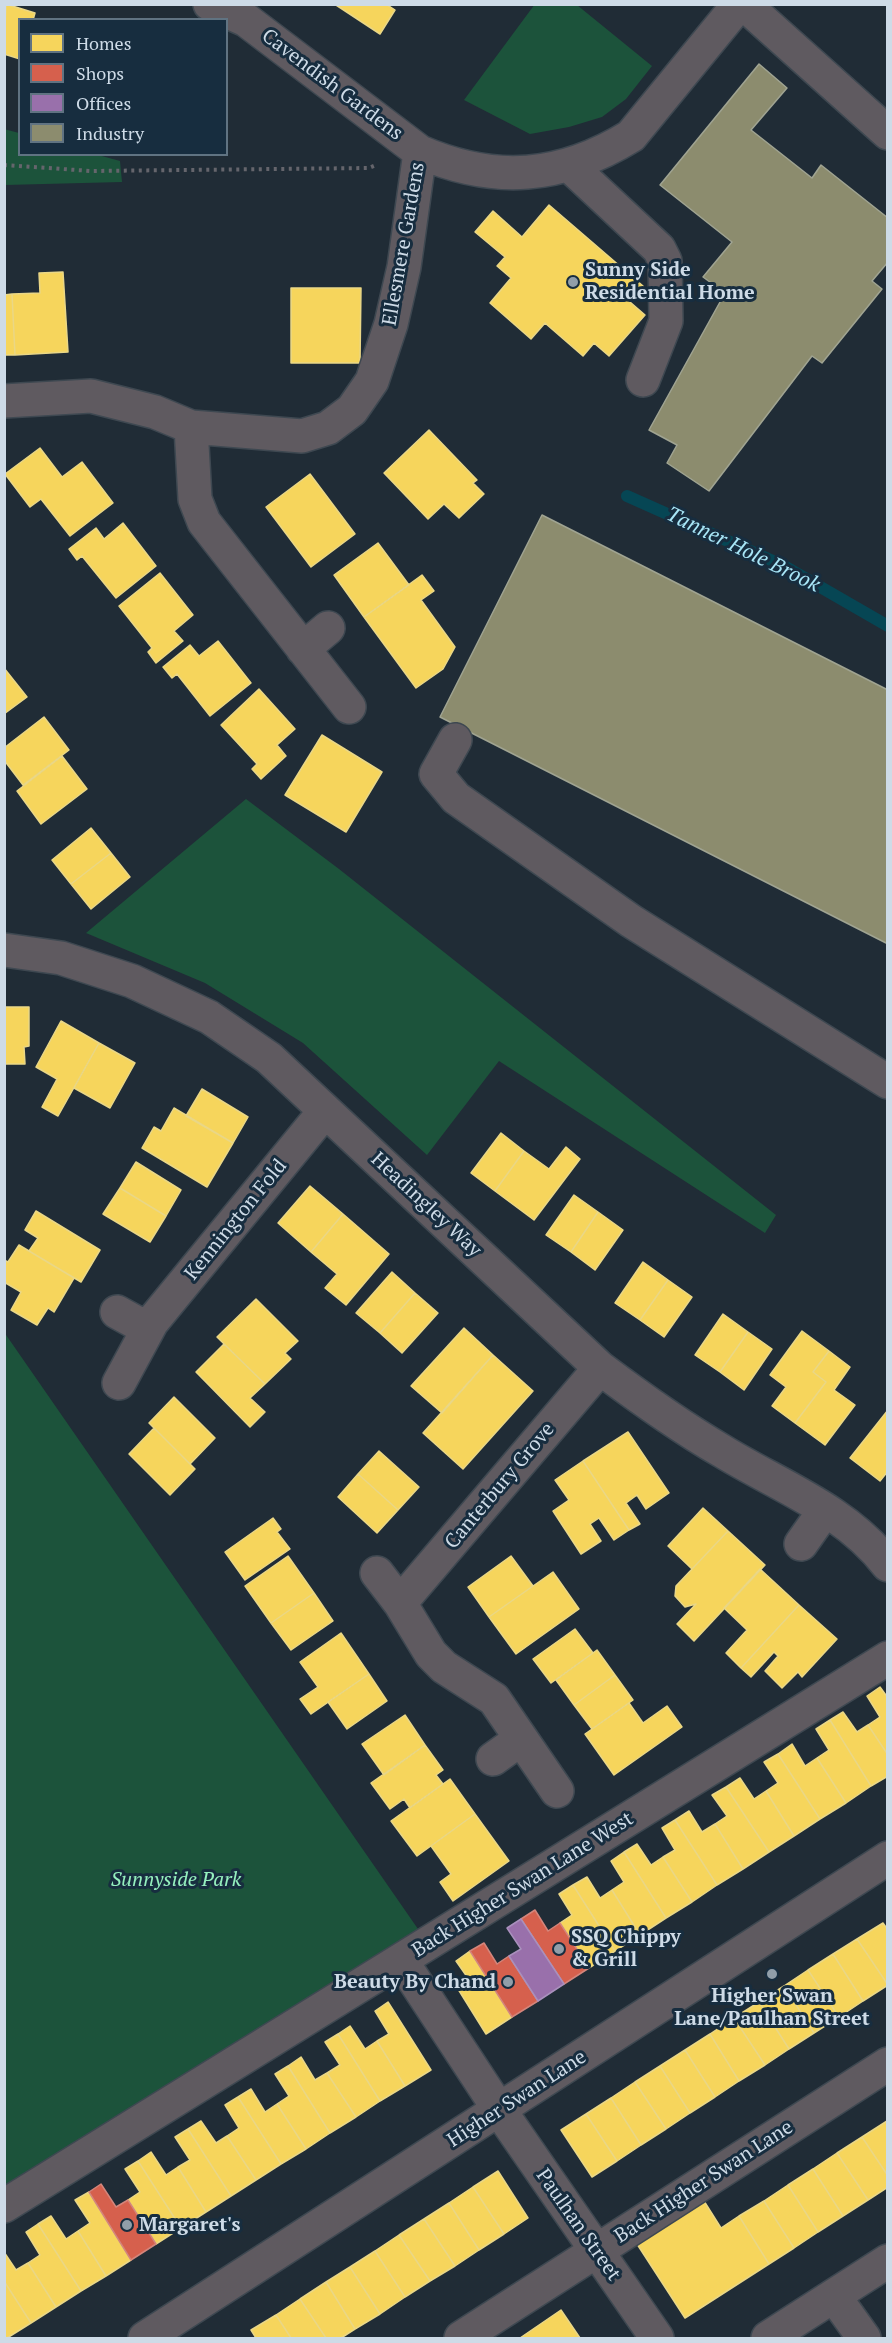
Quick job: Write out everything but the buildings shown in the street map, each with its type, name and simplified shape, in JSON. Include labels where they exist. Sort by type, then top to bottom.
[{"type":"street","name":"Cavendish Gardens","points":[[210,4],[251,12],[420,152],[451,165],[484,173],[546,171],[607,151],[631,136],[739,4]]},
{"type":"street","points":[[744,4],[888,133]]},
{"type":"street","name":"Ellesmere Gardens","points":[[4,400],[91,396],[155,412],[190,427],[302,436],[328,428],[352,410],[372,381],[391,324],[404,267],[420,152]]},
{"type":"street","points":[[569,165],[659,249],[665,261],[666,321],[642,380]]},
{"type":"street","points":[[190,427],[195,499],[204,522],[349,707]]},
{"type":"street","points":[[303,649],[328,628]]},
{"type":"street","points":[[455,740],[436,774],[456,798],[631,921],[888,1082]]},
{"type":"street","name":"Headingley Way","points":[[4,950],[60,958],[132,981],[209,1017],[269,1058],[600,1368],[656,1410],[825,1510],[854,1531],[888,1565]]},
{"type":"street","name":"Kennington Fold","points":[[119,1383],[148,1329],[325,1111]]},
{"type":"street","points":[[117,1312],[148,1329]]},
{"type":"street","name":"Canterbury Grove","points":[[400,1603],[600,1368]]},
{"type":"street","points":[[801,1544],[825,1510]]},
{"type":"street","points":[[377,1573],[400,1603],[431,1654],[444,1667],[494,1699],[557,1791]]},
{"type":"street","name":"Back Higher Swan Lane West","points":[[4,2206],[888,1658]]},
{"type":"street","points":[[493,1759],[521,1739]]},
{"type":"street","name":"Higher Swan Lane","points":[[145,2338],[500,2111],[888,1858]]},
{"type":"street","name":"Paulhan Street","points":[[401,1960],[500,2111],[657,2338]]},
{"type":"street","name":"Back Higher Swan Lane","points":[[461,2338],[888,2064]]},
{"type":"street","points":[[768,2338],[888,2261]]},
{"type":"street","points":[[834,2296],[864,2338]]},
{"type":"path","points":[[4,165],[92,171],[369,168],[420,152]]},
{"type":"green space","points":[[535,4],[577,5],[652,66],[626,99],[602,117],[569,127],[530,134],[464,100]]},
{"type":"green space","points":[[4,129],[18,133],[18,156],[102,156],[120,161],[122,182],[5,185]]},
{"type":"green space","points":[[246,799],[339,869],[776,1215],[765,1233],[499,1061],[427,1155],[303,1043],[205,983],[86,933]]},
{"type":"green space","name":"Sunnyside Park","points":[[4,1332],[418,1929],[5,2190],[4,2190]]},
{"type":"waterway","name":"Tanner Hole Brook","points":[[627,496],[784,566],[888,626]]},
{"type":"place","name":"Sunny Side Residential Home","points":[[573,282]]},
{"type":"place","name":"SSQ Chippy & Grill","points":[[559,1949]]},
{"type":"place","name":"Higher Swan Lane/Paulhan Street","points":[[772,1974]]},
{"type":"place","name":"Beauty By Chand","points":[[508,1982]]},
{"type":"place","name":"Margaret's","points":[[127,2225]]}]
